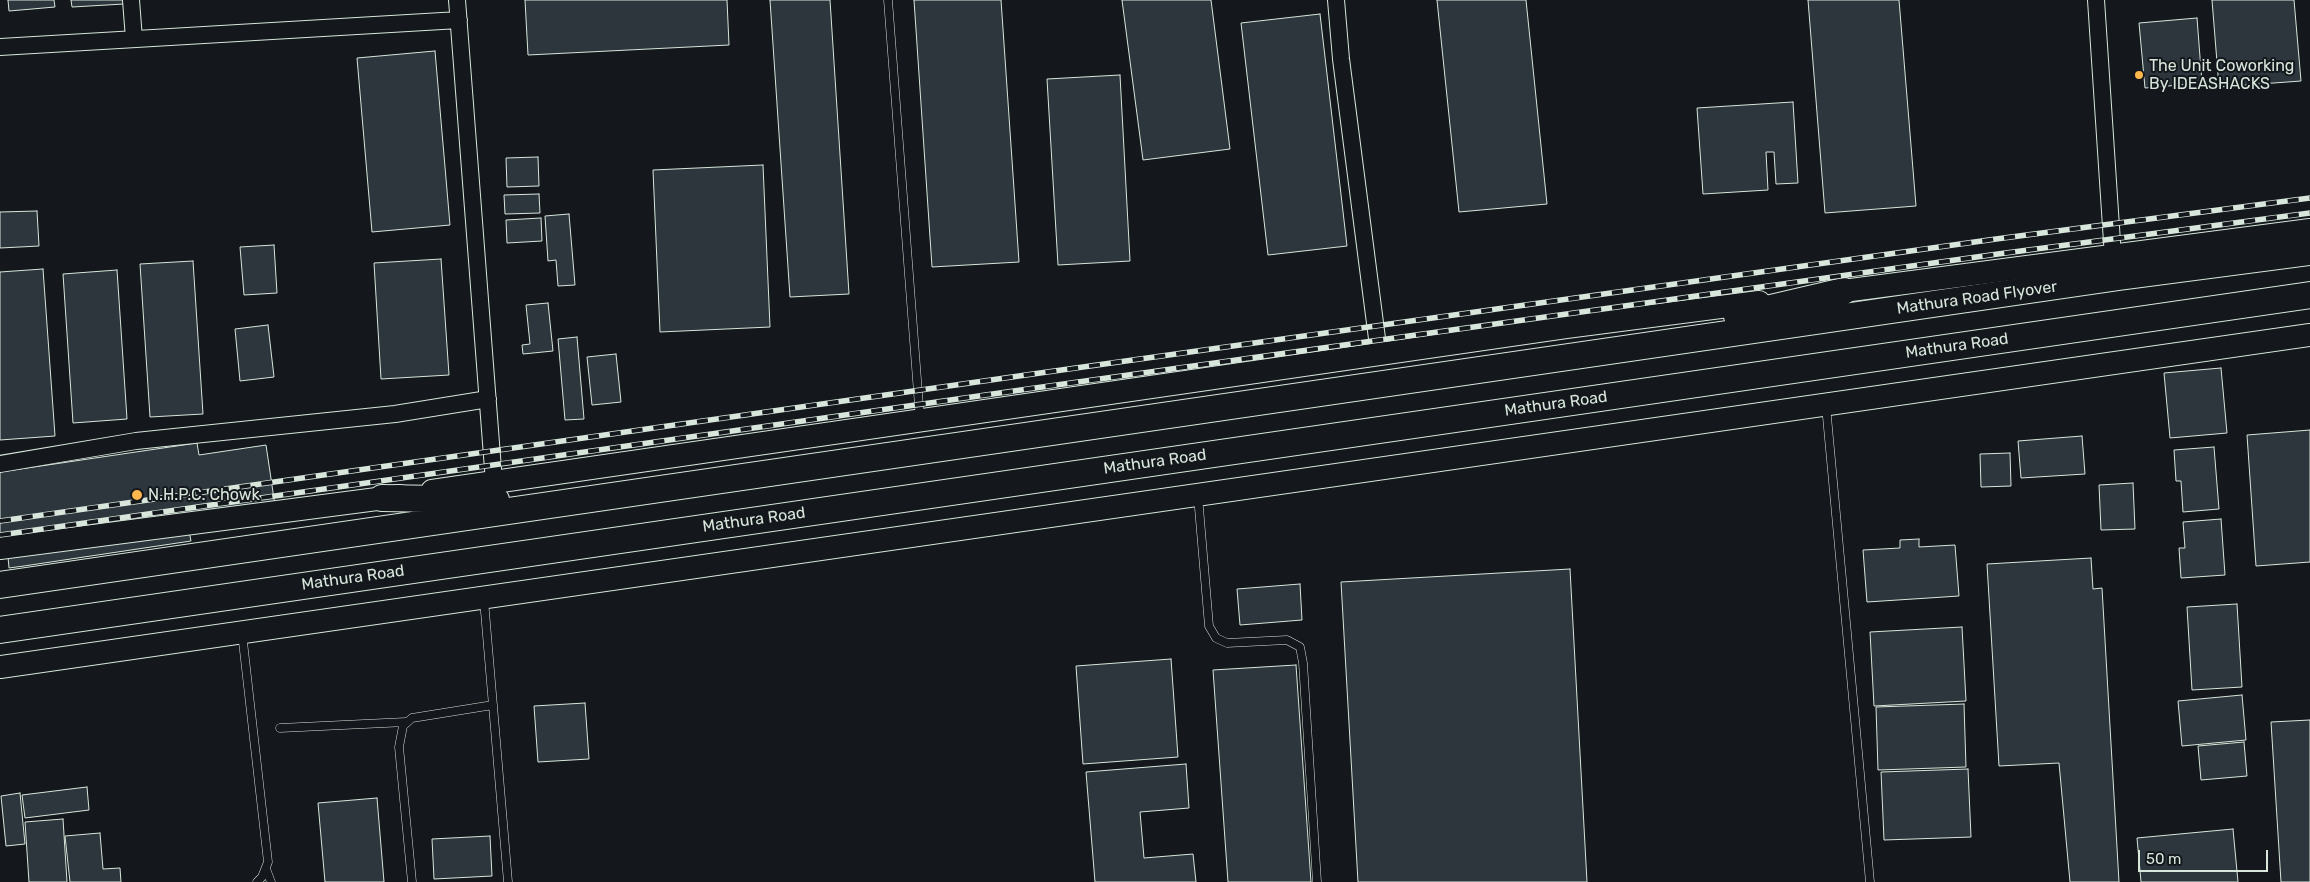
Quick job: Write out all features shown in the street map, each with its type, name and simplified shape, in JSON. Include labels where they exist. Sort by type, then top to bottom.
[{"type":"highway","name":"Mathura Road Flyover","points":[[1644,346],[2110,278],[2310,252]]},
{"type":"highway","points":[[0,585],[1644,346],[1697,325],[1844,291]]},
{"type":"highway","name":"Mathura Road","points":[[5,631],[2310,295]]},
{"type":"highway","points":[[382,498],[578,501]]},
{"type":"main road","points":[[0,548],[382,498],[1566,327],[2310,230]]},
{"type":"main road","points":[[0,667],[483,596],[2310,335]]},
{"type":"street","points":[[131,0],[134,39]]},
{"type":"street","points":[[457,0],[494,482]]},
{"type":"street","points":[[1336,0],[1380,354]]},
{"type":"street","points":[[2096,0],[2113,257]]},
{"type":"street","points":[[0,47],[458,20]]},
{"type":"street","points":[[0,464],[136,441],[395,414],[488,398]]},
{"type":"lane","points":[[888,0],[920,421]]},
{"type":"lane","points":[[1826,404],[1870,882]]},
{"type":"lane","points":[[1198,494],[1209,626],[1216,638],[1227,643],[1287,640],[1300,647],[1303,663],[1317,882]]},
{"type":"lane","points":[[483,596],[508,882]]},
{"type":"lane","points":[[241,631],[268,862],[266,870],[257,882]]},
{"type":"lane","points":[[280,728],[406,722],[412,718],[493,705]]},
{"type":"lane","points":[[406,722],[401,733],[400,747],[412,882]]},
{"type":"lane","points":[[266,870],[271,882]]},
{"type":"building","points":[[8,0],[54,0],[55,7],[9,11]]},
{"type":"building","points":[[71,0],[123,0],[124,4],[72,7]]},
{"type":"building","points":[[525,0],[727,0],[729,45],[528,55]]},
{"type":"building","points":[[770,0],[830,0],[849,294],[790,297]]},
{"type":"building","points":[[914,0],[1001,0],[1019,262],[932,267]]},
{"type":"building","points":[[1122,0],[1211,0],[1230,149],[1143,160]]},
{"type":"building","points":[[1437,0],[1526,0],[1547,204],[1459,212]]},
{"type":"building","points":[[1808,0],[1899,0],[1916,206],[1825,213]]},
{"type":"building","points":[[2212,0],[2294,0],[2301,81],[2219,87]]},
{"type":"building","points":[[1320,14],[1347,246],[1268,255],[1241,23]]},
{"type":"building","points":[[2197,18],[2202,83],[2145,88],[2139,23]]},
{"type":"building","points":[[435,51],[450,225],[372,232],[357,58]]},
{"type":"building","points":[[1120,75],[1130,261],[1058,265],[1047,79]]},
{"type":"building","points":[[1793,102],[1798,183],[1776,184],[1774,152],[1766,152],[1768,190],[1703,194],[1697,108]]},
{"type":"building","points":[[538,157],[539,186],[507,187],[506,158]]},
{"type":"building","points":[[763,165],[770,327],[660,332],[653,170]]},
{"type":"building","points":[[539,194],[540,213],[505,214],[504,195]]},
{"type":"building","points":[[37,211],[39,246],[0,248],[0,212]]},
{"type":"building","points":[[569,214],[575,285],[558,286],[556,260],[548,261],[545,216]]},
{"type":"building","points":[[541,218],[542,241],[507,243],[506,220]]},
{"type":"building","points":[[274,245],[277,293],[244,295],[240,247]]},
{"type":"building","points":[[441,259],[449,375],[381,379],[374,263]]},
{"type":"building","points":[[193,261],[203,414],[150,417],[140,264]]},
{"type":"building","points":[[43,269],[55,436],[0,440],[0,272]]},
{"type":"building","points":[[117,270],[127,419],[73,423],[63,274]]},
{"type":"building","points":[[548,303],[553,351],[523,354],[522,345],[530,344],[526,305]]},
{"type":"building","points":[[268,325],[274,377],[240,381],[235,329]]},
{"type":"building","points":[[577,337],[584,419],[565,420],[558,339]]},
{"type":"building","points":[[616,354],[621,402],[592,405],[587,357]]},
{"type":"building","points":[[2221,368],[2227,433],[2170,438],[2164,373]]},
{"type":"building","points":[[2310,430],[2310,562],[2256,566],[2247,435]]},
{"type":"building","points":[[2082,436],[2085,474],[2021,478],[2018,441]]},
{"type":"building","name":"N.H.P.C. Chowk","points":[[197,443],[199,455],[266,445],[277,519],[189,531],[191,541],[24,566],[9,568],[8,557],[0,558],[0,472]]},
{"type":"building","points":[[2214,447],[2219,509],[2183,512],[2181,481],[2176,481],[2174,450]]},
{"type":"building","points":[[2010,453],[2011,486],[1981,487],[1980,454]]},
{"type":"building","points":[[2133,483],[2135,529],[2101,530],[2099,485]]},
{"type":"building","points":[[2221,519],[2225,575],[2181,578],[2179,548],[2185,548],[2183,522]]},
{"type":"building","points":[[1919,539],[1919,547],[1955,545],[1959,596],[1867,602],[1863,550],[1900,548],[1900,540]]},
{"type":"building","points":[[2091,558],[2093,589],[2102,588],[2119,882],[2070,882],[2059,763],[1999,766],[1987,564]]},
{"type":"building","points":[[1570,569],[1587,882],[1358,882],[1341,582]]},
{"type":"building","points":[[1300,584],[1302,620],[1240,625],[1237,589]]},
{"type":"building","points":[[2237,604],[2242,687],[2192,690],[2187,607]]},
{"type":"building","points":[[1962,627],[1966,701],[1874,706],[1870,632]]},
{"type":"building","points":[[1171,659],[1178,757],[1083,764],[1076,666]]},
{"type":"building","points":[[1296,665],[1311,882],[1228,882],[1213,670]]},
{"type":"building","points":[[2242,695],[2246,740],[2182,746],[2178,701]]},
{"type":"building","points":[[585,703],[589,759],[538,762],[534,706]]},
{"type":"building","points":[[1964,704],[1966,767],[1878,770],[1876,707]]},
{"type":"building","points":[[2310,720],[2310,882],[2281,882],[2271,722]]},
{"type":"building","points":[[2244,742],[2247,776],[2201,780],[2198,746]]},
{"type":"building","points":[[1186,764],[1189,808],[1140,812],[1144,858],[1193,854],[1196,882],[1095,882],[1086,772]]},
{"type":"building","points":[[1968,769],[1971,837],[1884,840],[1881,772]]},
{"type":"building","points":[[87,787],[89,810],[25,818],[22,795]]},
{"type":"building","points":[[20,793],[25,844],[6,846],[1,796]]},
{"type":"building","points":[[377,798],[384,882],[325,882],[318,803]]},
{"type":"building","points":[[63,819],[67,882],[29,882],[25,822]]},
{"type":"building","points":[[2233,829],[2238,882],[2141,882],[2137,838]]},
{"type":"building","points":[[100,833],[103,869],[120,868],[121,882],[70,882],[65,836]]},
{"type":"building","points":[[490,836],[492,876],[434,879],[432,839]]},
{"type":"railway","points":[[0,521],[1996,239],[2310,198]]},
{"type":"railway","points":[[0,535],[1035,388],[1998,254],[2310,213]]},
{"type":"place","name":"The Unit Coworking By IDEASHACKS","points":[[2139,75]]},
{"type":"place","name":"N.H.P.C. Chowk","points":[[137,495]]}]
